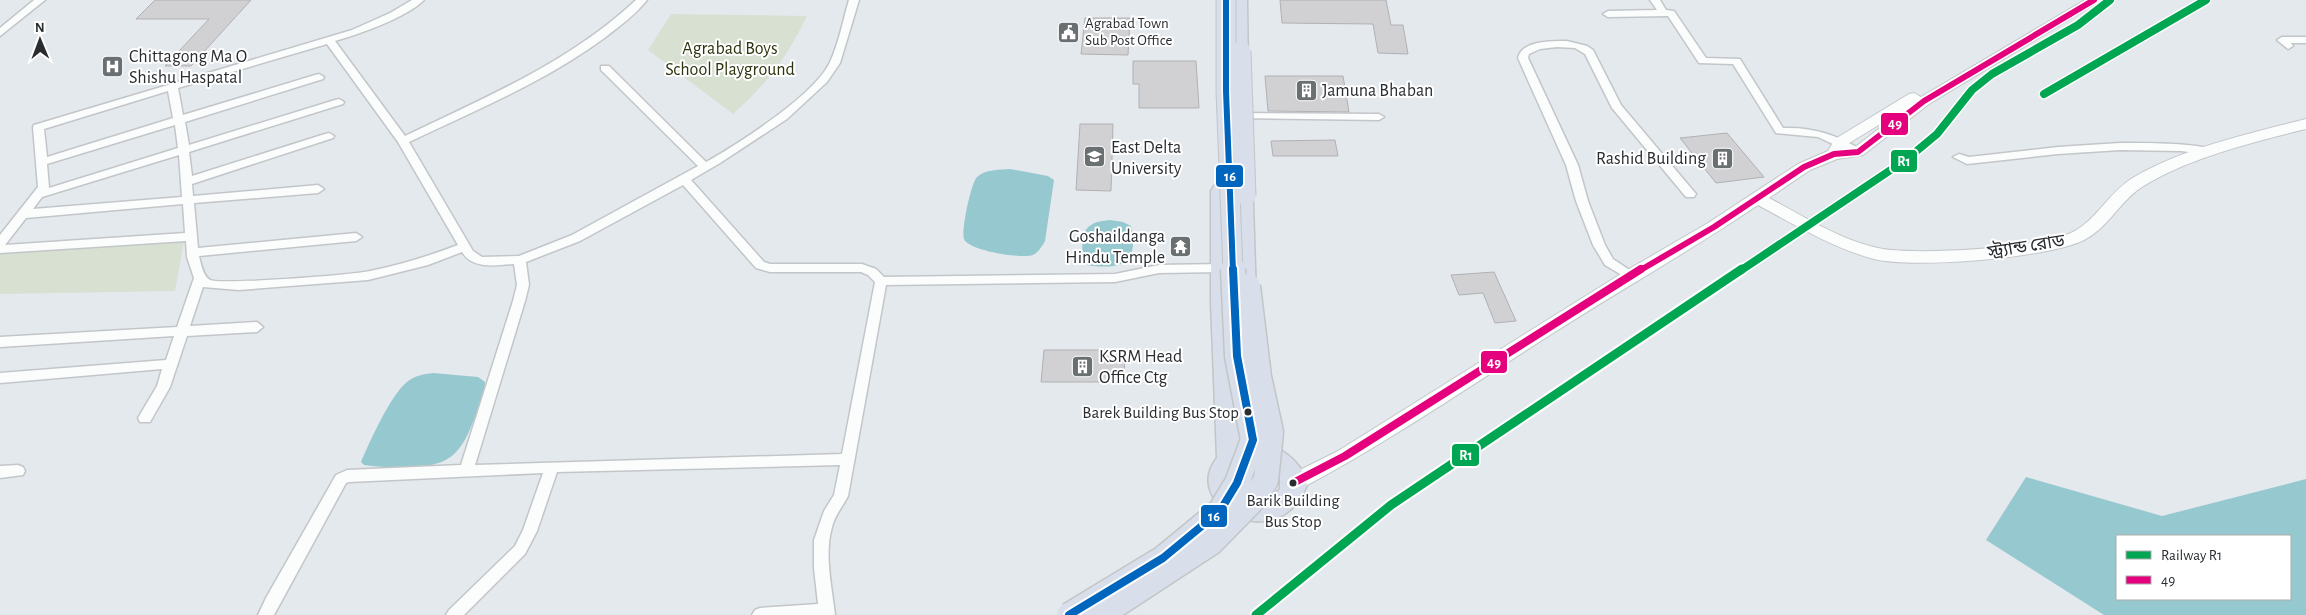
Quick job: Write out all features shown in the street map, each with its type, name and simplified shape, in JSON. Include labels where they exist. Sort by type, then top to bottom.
[{"type":"highway","points":[[1218,0],[1222,268],[1230,460]]},
{"type":"highway","points":[[1069,615],[1163,558],[1220,511],[1237,483],[1253,440],[1237,356],[1226,91],[1226,0]]},
{"type":"highway","points":[[1238,0],[1245,304],[1250,378],[1270,455]]},
{"type":"highway","points":[[1101,615],[1210,543],[1252,501],[1266,480],[1271,432],[1259,377],[1249,298],[1238,0]]},
{"type":"highway","points":[[1249,452],[1270,455],[1286,467],[1293,483],[1291,492],[1279,506],[1269,510],[1253,510],[1237,506],[1228,500],[1219,484],[1220,475],[1230,460],[1249,452]]},
{"type":"highway","points":[[1116,615],[1214,550],[1242,524],[1253,510]]},
{"type":"main road","points":[[1293,483],[1346,456],[1630,276],[1714,227],[1804,167],[1837,148],[1979,56],[2040,24],[2077,0]]},
{"type":"main road","points":[[1837,148],[1858,152],[1924,101],[2094,0]]},
{"type":"main road","name":"স্ট্র্যান্ড রোড","points":[[1756,198],[1808,226],[1879,254],[1905,256],[1972,254],[2069,240],[2093,227],[2135,184],[2172,166],[2211,152],[2306,124]]},
{"type":"street","points":[[32,0],[39,0]]},
{"type":"street","points":[[0,33],[39,0]]},
{"type":"street","points":[[0,243],[41,194],[44,187],[38,127],[329,40],[378,22],[418,0]]},
{"type":"street","points":[[403,141],[528,79],[588,45],[627,16],[642,0]]},
{"type":"street","points":[[329,40],[403,141],[469,254],[479,261],[520,260],[576,238],[684,179],[783,116],[823,80],[835,63],[854,0]]},
{"type":"street","points":[[1654,0],[1663,13]]},
{"type":"street","points":[[1608,14],[1672,13],[1704,61],[1736,60],[1780,132],[1809,130],[1826,134],[1837,148]]},
{"type":"street","points":[[2288,46],[2282,40],[2306,40]]},
{"type":"street","points":[[1630,276],[1609,262],[1599,245],[1582,201],[1572,165],[1523,58],[1524,53],[1534,47],[1574,44],[1584,47],[1616,106],[1690,194]]},
{"type":"street","points":[[606,68],[704,167]]},
{"type":"street","points":[[42,162],[319,77]]},
{"type":"street","points":[[173,88],[184,150],[193,253],[200,278],[208,285],[218,287],[352,278],[399,269],[464,247]]},
{"type":"street","points":[[41,194],[339,102]]},
{"type":"street","points":[[1240,116],[1379,116]]},
{"type":"street","points":[[186,182],[330,136]]},
{"type":"street","points":[[1959,157],[1967,161],[2096,146],[2178,146],[2211,152]]},
{"type":"street","points":[[684,179],[760,265],[770,268],[862,268],[872,272],[881,281],[1116,278],[1159,269],[1222,268]]},
{"type":"street","points":[[23,214],[318,189]]},
{"type":"street","points":[[0,249],[191,237]]},
{"type":"street","points":[[193,253],[356,237]]},
{"type":"street","points":[[466,471],[519,301],[523,285],[520,260]]},
{"type":"street","points":[[145,418],[163,387],[200,278]]},
{"type":"street","points":[[760,615],[827,612],[820,566],[821,533],[829,512],[841,496],[846,459],[881,281]]},
{"type":"street","points":[[0,342],[257,327]]},
{"type":"street","points":[[0,378],[170,364]]},
{"type":"street","points":[[266,615],[341,479],[347,476],[552,467],[846,459]]},
{"type":"street","points":[[454,615],[520,550],[530,531],[552,467]]},
{"type":"street","points":[[0,472],[18,471]]},
{"type":"green space","name":"Agrabad Boys School Playground","points":[[671,14],[807,16],[792,45],[775,69],[733,114],[648,50]]},
{"type":"green space","points":[[184,241],[175,291],[0,294],[0,252]]},
{"type":"water","points":[[1010,169],[1048,176],[1054,180],[1045,241],[1039,251],[1033,255],[1018,256],[996,253],[975,247],[964,239],[967,207],[977,177],[988,171]]},
{"type":"water","points":[[1110,220],[1123,222],[1131,226],[1133,239],[1129,257],[1117,265],[1087,265],[1082,250],[1084,233],[1093,224]]},
{"type":"water","points":[[433,373],[478,377],[485,382],[479,407],[466,438],[459,449],[448,459],[426,466],[399,468],[364,465],[361,462],[375,431],[394,397],[413,378]]},
{"type":"water","points":[[2026,477],[2162,516],[2306,479],[2306,615],[2104,615],[1986,540]]},
{"type":"building","points":[[155,0],[251,0],[191,66],[165,66],[209,19],[136,19]]},
{"type":"building","points":[[1280,0],[1386,0],[1391,25],[1403,25],[1408,54],[1378,53],[1373,24],[1282,23]]},
{"type":"building","points":[[1085,18],[1130,18],[1128,55],[1081,54]]},
{"type":"building","points":[[1133,61],[1196,61],[1199,108],[1139,108],[1139,84],[1133,84]]},
{"type":"building","name":"Jamuna Bhaban","points":[[1265,76],[1343,76],[1349,112],[1268,111]]},
{"type":"building","name":"East Delta University","points":[[1080,124],[1113,124],[1111,191],[1076,190]]},
{"type":"building","name":"Rashid Building","points":[[1727,133],[1764,177],[1716,183],[1680,138]]},
{"type":"building","points":[[1335,140],[1338,156],[1273,156],[1271,141]]},
{"type":"building","points":[[1494,272],[1516,321],[1495,323],[1483,293],[1459,295],[1451,275]]},
{"type":"building","name":"KSRM Head Office Ctg","points":[[1044,350],[1125,350],[1124,382],[1041,382]]},
{"type":"rail line","name":"R1","points":[[1256,615],[1391,505],[1907,159],[1937,134],[1972,90],[1992,74],[2078,25],[2110,0]]},
{"type":"rail line","name":"R1","points":[[2044,94],[2206,0]]},
{"type":"transit line","name":"16","points":[[1069,615],[1163,558],[1220,511],[1237,483],[1253,440],[1237,356],[1226,91],[1226,0]]},
{"type":"transit line","name":"49","points":[[1293,483],[1345,456],[1630,276],[1714,227],[1804,167],[1834,154],[1858,152],[1924,101],[2094,0]]},
{"type":"place","name":"Agrabad Town Sub Post Office","points":[[1069,32]]},
{"type":"place","name":"Chittagong Ma O Shishu Haspatal","points":[[113,66]]},
{"type":"place","name":"Jamuna Bhaban","points":[[1306,90]]},
{"type":"place","name":"East Delta University","points":[[1095,157]]},
{"type":"place","name":"Rashid Building","points":[[1722,158]]},
{"type":"place","name":"Goshaildanga Hindu Temple","points":[[1181,246]]},
{"type":"place","name":"KSRM Head Office Ctg","points":[[1083,366]]},
{"type":"place","name":"Barek Building Bus Stop","points":[[1248,412]]},
{"type":"place","name":"Barik Building Bus Stop","points":[[1293,483]]}]
